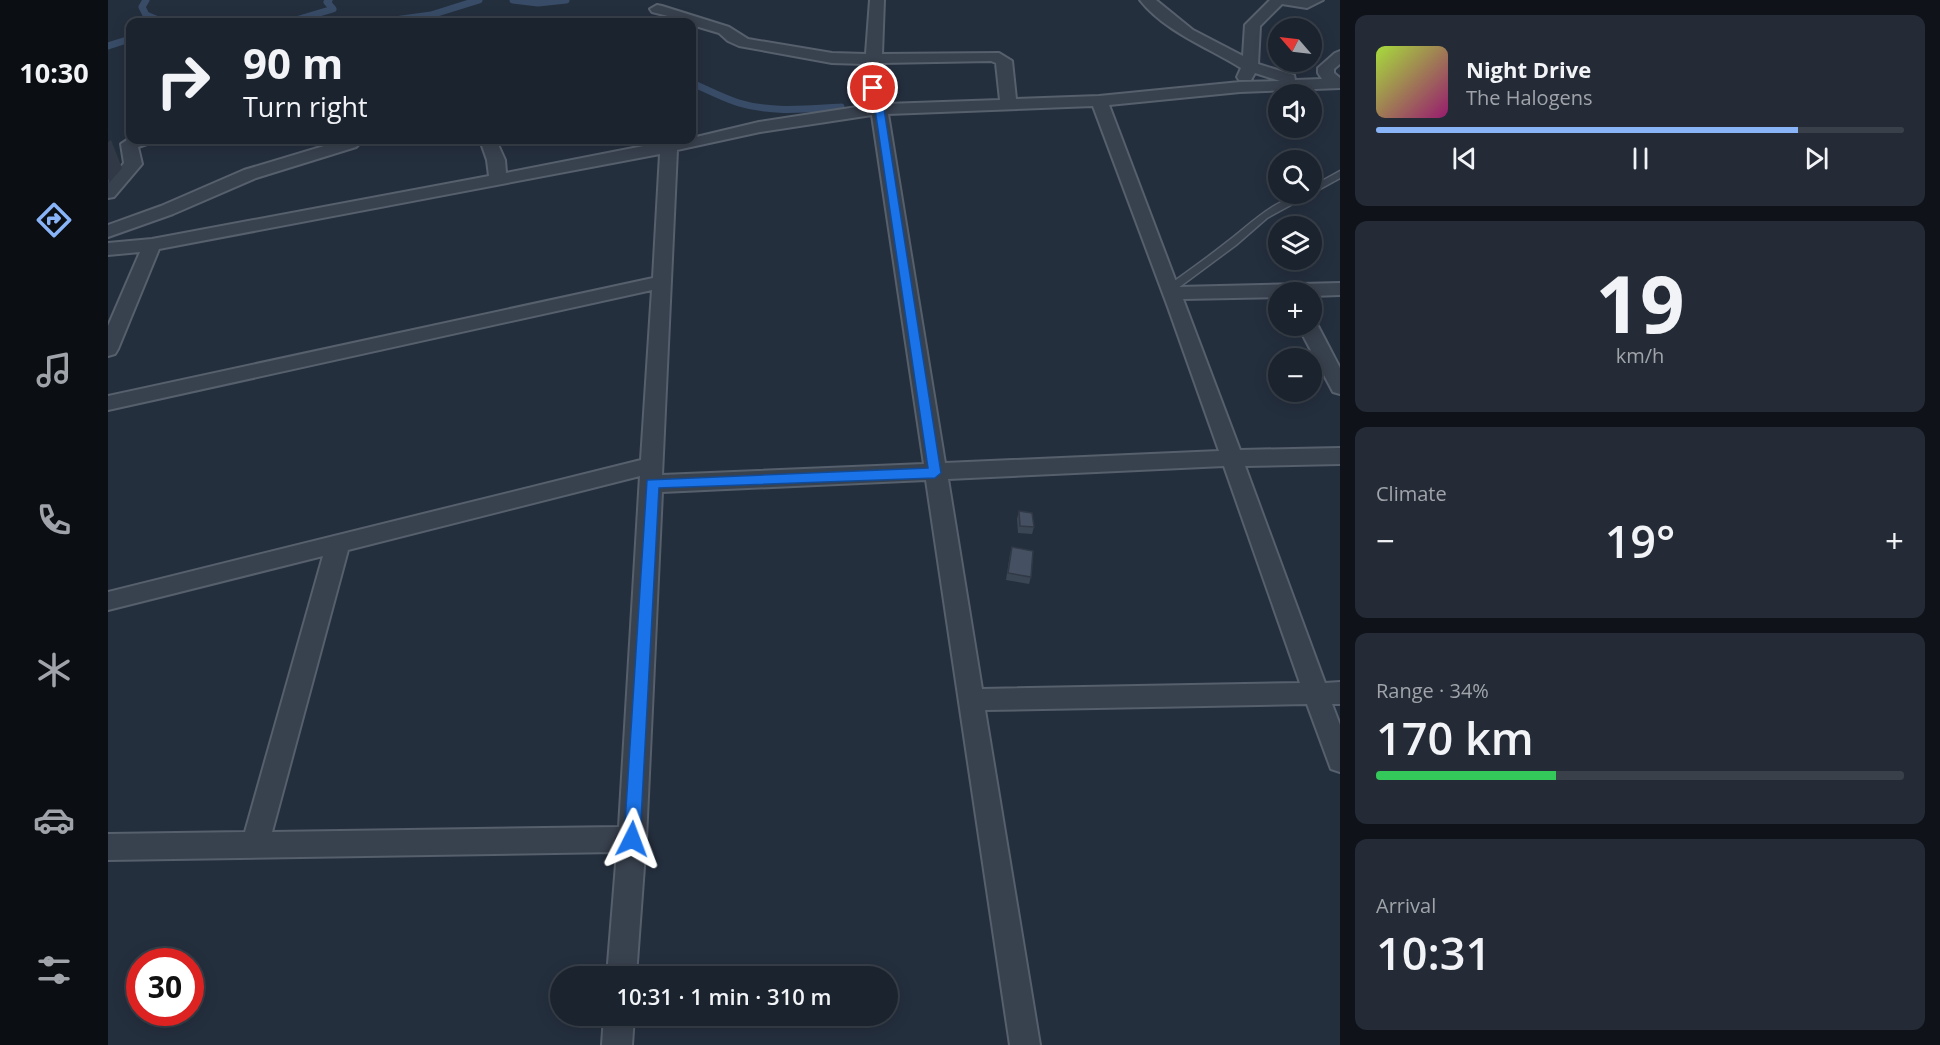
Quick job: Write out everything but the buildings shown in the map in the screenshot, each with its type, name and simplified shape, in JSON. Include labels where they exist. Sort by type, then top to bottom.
[{"type":"street","points":[[877,0],[872,59],[873,88],[879,109],[1025,1045]]},
{"type":"street","points":[[1147,0],[1188,33],[1216,46],[1250,67],[1306,83]]},
{"type":"street","points":[[1240,87],[1250,67],[1253,25],[1280,0],[1307,4],[1316,0]]},
{"type":"street","points":[[657,9],[686,18]]},
{"type":"street","points":[[696,21],[724,30],[733,38],[762,48],[832,58],[986,56],[1001,58],[1005,65],[1008,104]]},
{"type":"street","points":[[1336,83],[1326,73],[1326,68],[1340,56]]},
{"type":"street","points":[[696,141],[759,127],[879,109],[1099,101],[1240,87],[1336,83]]},
{"type":"street","points":[[1099,101],[1178,307],[1231,458],[1328,693],[1340,761]]},
{"type":"street","points":[[108,193],[134,164],[129,144]]},
{"type":"street","points":[[108,231],[167,210],[250,174],[347,144]]},
{"type":"street","points":[[490,144],[496,160],[498,178]]},
{"type":"street","points":[[108,249],[152,245],[680,144]]},
{"type":"street","points":[[623,966],[653,474],[669,146]]},
{"type":"street","points":[[108,349],[152,245]]},
{"type":"street","points":[[108,403],[663,282]]},
{"type":"street","points":[[1322,290],[1340,289]]},
{"type":"street","points":[[1170,291],[1268,291]]},
{"type":"street","points":[[1313,336],[1340,387]]},
{"type":"street","points":[[108,601],[338,544],[653,474],[935,473],[1231,458],[1340,456]]},
{"type":"street","points":[[255,845],[338,544]]},
{"type":"street","points":[[970,700],[1328,693]]},
{"type":"street","points":[[108,847],[632,839]]},
{"type":"street","points":[[617,1045],[618,1026]]},
{"type":"lane","points":[[1322,185],[1340,174]]},
{"type":"lane","points":[[1170,291],[1264,216],[1287,204]]},
{"type":"waterway","points":[[146,0],[142,7],[146,15],[153,18]]},
{"type":"waterway","points":[[303,18],[333,9],[327,2],[329,0]]},
{"type":"waterway","points":[[409,18],[431,15],[479,0]]},
{"type":"waterway","points":[[513,0],[538,3],[566,0]]},
{"type":"waterway","points":[[108,46],[126,40]]},
{"type":"waterway","points":[[696,85],[727,99],[764,108],[790,110],[841,107]]},
{"type":"route","points":[[632,839],[652,484],[935,473],[879,109],[873,88]]}]
